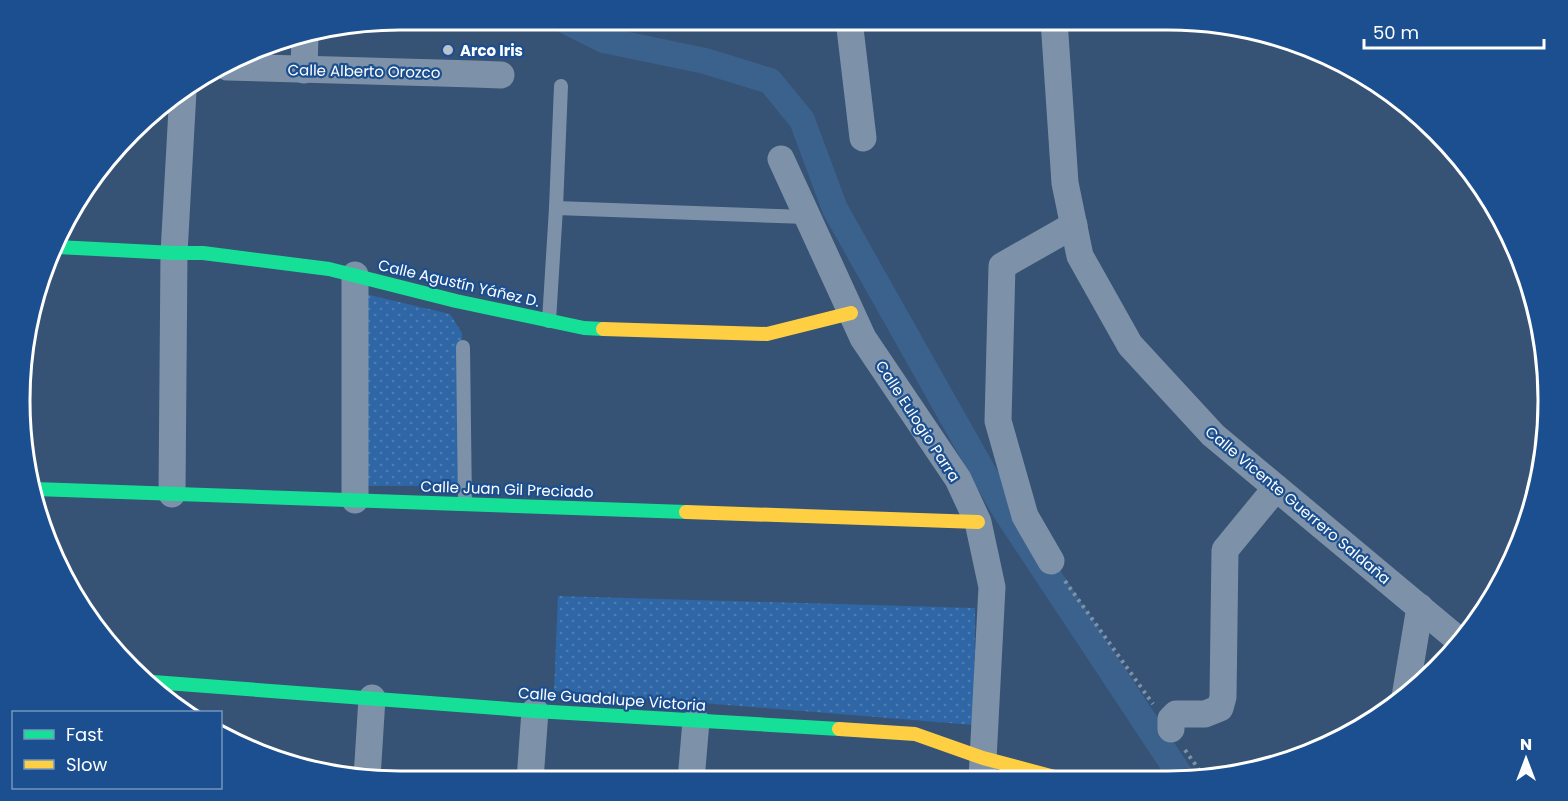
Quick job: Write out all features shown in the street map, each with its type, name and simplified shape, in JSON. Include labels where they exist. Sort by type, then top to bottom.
[{"type":"street","points":[[850,30],[863,138]]},
{"type":"street","name":"Calle Vicente Guerrero Saldaña","points":[[1055,30],[1065,183],[1080,256],[1130,345],[1213,435],[1453,636]]},
{"type":"street","points":[[304,69],[306,43]]},
{"type":"street","name":"Calle Alberto Orozco","points":[[239,67],[501,75]]},
{"type":"street","points":[[172,494],[174,253],[182,101]]},
{"type":"street","name":"Calle Eulogio Parra","points":[[781,159],[863,338],[958,479],[978,522],[992,587],[982,769]]},
{"type":"street","points":[[1051,561],[1026,516],[998,421],[1002,266],[1074,225]]},
{"type":"street","name":"Calle Agustín Yáñez D.","points":[[63,247],[174,253],[203,252],[328,269],[456,302],[584,328],[767,334],[851,313]]},
{"type":"street","points":[[355,275],[355,500]]},
{"type":"street","points":[[1174,722],[1220,708],[1225,550],[1276,488]]},
{"type":"street","name":"Calle Juan Gil Preciado","points":[[41,489],[978,522]]},
{"type":"street","points":[[1407,683],[1420,607]]},
{"type":"street","name":"Calle Guadalupe Victoria","points":[[160,683],[535,711],[915,734],[982,769],[998,771]]},
{"type":"street","points":[[368,769],[372,698]]},
{"type":"street","points":[[531,771],[535,711]]},
{"type":"street","points":[[692,771],[696,721]]},
{"type":"lane","points":[[549,321],[561,86]]},
{"type":"lane","points":[[556,208],[807,217]]},
{"type":"lane","points":[[463,347],[465,504]]},
{"type":"path","points":[[1051,561],[1174,722],[1200,769]]},
{"type":"shaded area","points":[[361,293],[450,314],[462,333],[460,486],[362,486]]},
{"type":"shaded area","points":[[558,596],[975,608],[974,725],[554,691]]},
{"type":"waterway","points":[[584,30],[604,40],[705,61],[770,81],[802,120],[835,209],[1004,509],[1177,771]]},
{"type":"traffic: fast","points":[[63,247],[203,253],[329,269],[456,301],[584,328],[603,329]]},
{"type":"traffic: fast","points":[[41,489],[686,512]]},
{"type":"traffic: fast","points":[[161,683],[535,711],[839,729]]},
{"type":"traffic: slow","points":[[603,329],[767,334],[851,313]]},
{"type":"traffic: slow","points":[[686,512],[978,522]]},
{"type":"traffic: slow","points":[[839,729],[915,734],[983,758],[1032,771]]},
{"type":"place","name":"Arco Iris","points":[[448,50]]}]
